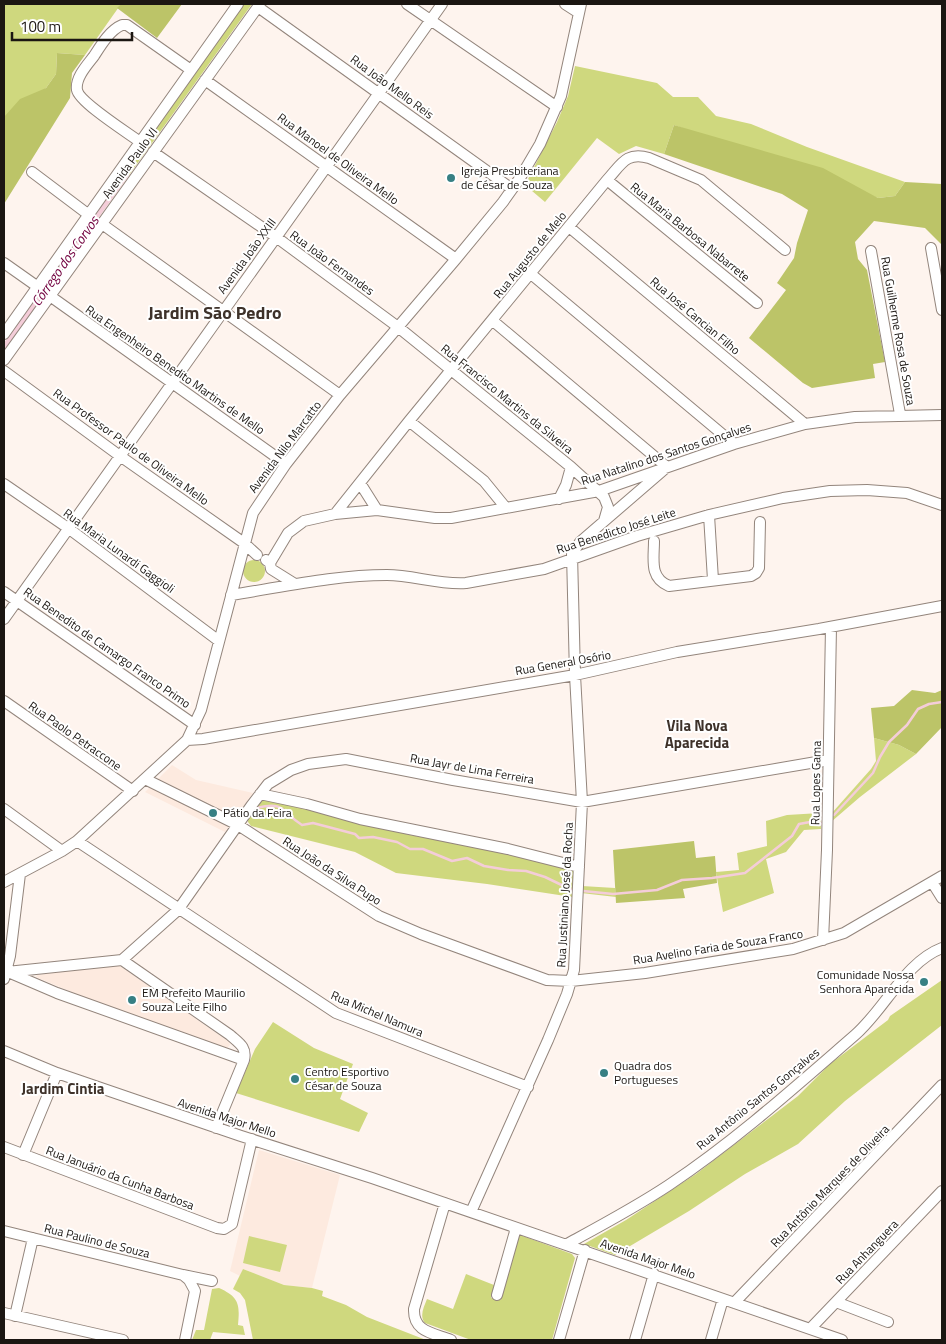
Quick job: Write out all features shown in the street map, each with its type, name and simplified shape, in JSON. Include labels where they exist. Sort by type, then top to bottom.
[{"type":"street","name":"Avenida Paulo VI","points":[[4,334],[238,4]]},
{"type":"street","points":[[406,4],[556,107]]},
{"type":"street","name":"Avenida João XXIII","points":[[4,619],[442,4]]},
{"type":"street","points":[[565,4],[580,8]]},
{"type":"street","name":"Avenida Paulo VI","points":[[4,360],[259,5]]},
{"type":"street","name":"Rua João Mello Reis","points":[[259,5],[512,189]]},
{"type":"street","name":"Avenida Nilo Marcatto","points":[[4,882],[77,841],[187,740],[201,710],[253,512],[286,464],[340,395],[456,259],[512,189],[540,144],[561,96],[580,8]]},
{"type":"street","points":[[140,142],[80,97],[77,91],[79,77],[108,37],[122,25],[132,28],[191,70]]},
{"type":"street","name":"Rua Manoel de Oliveira Mello","points":[[205,80],[456,259]]},
{"type":"street","name":"Rua João Fernandes","points":[[153,152],[276,237],[398,327]]},
{"type":"street","name":"Rua Augusto de Melo","points":[[335,514],[607,180],[631,156],[649,158],[701,180],[785,250]]},
{"type":"street","points":[[32,172],[89,215]]},
{"type":"street","name":"Rua Maria Barbosa Nabarrete","points":[[607,180],[757,303]]},
{"type":"street","points":[[102,224],[340,395]]},
{"type":"street","name":"Rua José Cancian Filho","points":[[569,227],[805,424]]},
{"type":"street","points":[[931,248],[942,310]]},
{"type":"street","name":"Rua Guilherme Rosa de Souza","points":[[871,251],[900,414]]},
{"type":"street","points":[[4,262],[38,287]]},
{"type":"street","points":[[531,274],[734,444]]},
{"type":"street","name":"Rua Engenheiro Benedito Martins de Mello","points":[[50,296],[286,464]]},
{"type":"street","points":[[492,321],[666,467],[614,507],[604,522],[580,542],[573,551],[571,558]]},
{"type":"street","name":"Rua Francisco Martins da Silveira","points":[[398,327],[599,491]]},
{"type":"street","name":"Rua Professor Paulo de Oliveira Mello","points":[[4,371],[120,456],[244,543],[294,584]]},
{"type":"street","name":"Rua Natalino dos Santos Gonçalves","points":[[261,590],[269,580],[271,566],[288,532],[304,521],[335,514],[377,510],[435,518],[451,518],[599,491],[734,444],[805,424],[855,417],[942,414]]},
{"type":"street","points":[[409,421],[484,481],[506,508]]},
{"type":"street","points":[[560,499],[571,467]]},
{"type":"street","points":[[360,482],[377,510]]},
{"type":"street","name":"Rua Maria Lunardi Gaggioli","points":[[4,484],[68,528],[219,641]]},
{"type":"street","name":"Rua Benedicto José Leite","points":[[231,596],[294,584],[352,576],[389,575],[466,584],[544,569],[571,558],[709,515],[750,504],[801,495],[867,490],[907,493],[942,505]]},
{"type":"street","points":[[599,491],[614,507]]},
{"type":"street","points":[[709,515],[713,580]]},
{"type":"street","points":[[654,541],[654,572],[657,579],[669,586],[751,576],[756,574],[760,558],[760,522]]},
{"type":"street","points":[[242,554],[258,555]]},
{"type":"street","name":"Rua Justiniano José da Rocha","points":[[471,1212],[548,1040],[571,981],[576,953],[582,802],[571,558]]},
{"type":"street","name":"Rua Benedito de Camargo Franco Primo","points":[[4,592],[195,725]]},
{"type":"street","name":"Rua General Osório","points":[[187,740],[203,739],[575,675],[687,651],[942,606]]},
{"type":"street","name":"Rua Lopes Gama","points":[[823,940],[827,850],[831,627]]},
{"type":"street","name":"Rua Paolo Petraccone","points":[[4,701],[133,791]]},
{"type":"street","name":"Rua Jayr de Lima Ferreira","points":[[122,960],[178,910],[260,794],[273,780],[291,770],[308,764],[346,759],[582,802],[828,760]]},
{"type":"street","name":"Rua João da Silva Pupo","points":[[145,779],[238,825],[379,916],[421,934],[445,941],[534,976],[547,980],[571,981]]},
{"type":"street","points":[[260,794],[307,804],[360,819],[508,848],[579,867]]},
{"type":"street","points":[[4,809],[62,851]]},
{"type":"street","name":"Rua Michel Namura","points":[[77,841],[178,910],[336,1013],[528,1087]]},
{"type":"street","points":[[5,976],[20,874]]},
{"type":"street","name":"Rua Avelino Faria de Souza Franco","points":[[571,981],[645,973],[810,945],[844,933],[942,876]]},
{"type":"street","points":[[932,882],[942,898]]},
{"type":"street","name":"Rua Antônio Santos Gonçalves","points":[[568,1244],[662,1189],[733,1138],[783,1098],[857,1033],[877,1013],[912,968],[942,948]]},
{"type":"street","points":[[5,976],[122,960],[238,1042],[246,1052],[244,1060],[216,1128]]},
{"type":"street","points":[[5,976],[244,1060]]},
{"type":"street","name":"Avenida Major Mello","points":[[4,1052],[57,1073],[216,1128],[372,1178],[445,1204]]},
{"type":"street","points":[[23,1155],[57,1073]]},
{"type":"street","name":"Rua Antônio Marques de Oliveira","points":[[734,1303],[942,1085]]},
{"type":"street","name":"Rua Januário da Cunha Barbosa","points":[[4,1147],[217,1228],[224,1229],[232,1224],[252,1139]]},
{"type":"street","name":"Rua Anhanguera","points":[[810,1329],[942,1191]]},
{"type":"street","points":[[445,1204],[414,1308],[414,1315],[415,1321],[419,1326],[451,1340]]},
{"type":"street","name":"Avenida Major Melo","points":[[445,1204],[568,1244],[842,1340]]},
{"type":"street","points":[[498,1295],[516,1228]]},
{"type":"street","name":"Rua Paulino de Souza","points":[[4,1231],[212,1281],[206,1282],[195,1291]]},
{"type":"street","points":[[15,1316],[32,1238]]},
{"type":"street","points":[[559,1340],[584,1250]]},
{"type":"street","points":[[634,1340],[654,1274]]},
{"type":"street","points":[[183,1275],[189,1280],[195,1291],[185,1340]]},
{"type":"street","points":[[711,1340],[723,1299]]},
{"type":"street","points":[[836,1302],[888,1322]]},
{"type":"street","points":[[4,1313],[122,1340]]},
{"type":"shaded area","name":"Pátio da Feira","points":[[172,765],[196,780],[253,793],[225,832],[145,792]]},
{"type":"shaded area","points":[[117,964],[229,1042],[230,1045],[227,1048],[86,998],[36,977],[37,975]]},
{"type":"shaded area","points":[[259,1150],[340,1175],[312,1288],[284,1285],[243,1269],[240,1276],[230,1271]]},
{"type":"green space","points":[[4,4],[121,4],[85,55],[57,53],[56,74],[46,88],[4,123]]},
{"type":"green space","points":[[121,4],[182,4],[157,38],[117,8]]},
{"type":"green space","points":[[244,4],[252,4],[129,175],[124,172]]},
{"type":"green space","points":[[57,53],[85,55],[72,73],[70,98],[4,204],[4,117],[20,99],[46,88],[56,74]]},
{"type":"green space","points":[[575,66],[657,83],[673,97],[698,97],[716,116],[751,124],[807,147],[905,182],[895,196],[878,198],[674,125],[664,154],[636,146],[619,154],[597,138],[545,202],[525,185],[568,96]]},
{"type":"green space","points":[[674,125],[823,168],[878,198],[895,196],[905,182],[942,184],[942,245],[925,228],[874,221],[855,242],[858,259],[867,270],[885,362],[873,364],[875,378],[812,388],[803,383],[749,338],[786,290],[777,283],[794,258],[808,210],[782,194],[664,154]]},
{"type":"green space","points":[[254,560],[262,563],[265,571],[262,579],[254,582],[246,579],[243,571],[246,563]]},
{"type":"green space","points":[[912,690],[935,693],[942,690],[942,727],[916,754],[899,745],[874,738],[871,708],[894,706]]},
{"type":"green space","points":[[874,738],[899,745],[916,754],[831,822],[831,814],[876,761]]},
{"type":"green space","points":[[261,800],[281,801],[410,835],[506,852],[574,870],[572,897],[396,873],[355,852],[251,826],[248,822],[248,815]]},
{"type":"green space","points":[[820,813],[821,829],[804,830],[786,852],[766,859],[774,893],[723,912],[716,872],[739,870],[737,853],[767,846],[766,821],[787,815]]},
{"type":"green space","points":[[694,841],[696,858],[715,856],[717,883],[683,889],[685,898],[616,903],[613,850]]},
{"type":"green space","points":[[582,886],[615,888],[616,897],[581,893]]},
{"type":"green space","points":[[942,980],[942,1025],[845,1101],[798,1144],[745,1174],[689,1211],[615,1255],[584,1244],[626,1220],[696,1174],[798,1096],[830,1064],[888,1020],[890,1016]]},
{"type":"green space","name":"Centro Esportivo César de Souza","points":[[273,1022],[314,1048],[353,1064],[340,1099],[368,1113],[359,1132],[236,1093],[255,1049]]},
{"type":"green space","points":[[520,1235],[572,1254],[575,1258],[552,1340],[471,1340],[425,1323],[422,1314],[427,1299],[453,1309],[466,1274],[494,1285],[491,1298],[501,1300],[516,1239]]},
{"type":"green space","points":[[249,1236],[287,1245],[280,1272],[243,1263]]},
{"type":"green space","points":[[243,1269],[284,1285],[323,1291],[322,1296],[346,1305],[367,1317],[426,1340],[253,1340],[245,1300],[240,1293],[233,1289]]},
{"type":"green space","points":[[219,1288],[226,1291],[237,1302],[239,1312],[238,1325],[243,1326],[245,1335],[213,1332],[210,1340],[192,1340],[196,1330],[204,1330],[212,1289]]},
{"type":"water","points":[[124,172],[129,175],[97,220],[93,217]]},
{"type":"water","name":"Córrego dos Corvos","points":[[92,218],[96,221],[46,291],[42,289]]},
{"type":"water","points":[[42,290],[46,293],[4,352],[4,343]]},
{"type":"waterway","points":[[834,815],[873,773],[889,742],[907,725],[918,709],[929,704],[942,702]]},
{"type":"waterway","points":[[257,808],[266,806],[278,807],[302,825],[313,823],[355,834],[359,838],[373,837],[397,842],[410,849],[423,849],[452,861],[467,858],[484,866],[526,871],[545,877],[572,890]]},
{"type":"waterway","points":[[583,891],[613,894],[657,890],[682,880],[745,873],[792,836],[799,824],[810,822],[819,825],[821,823]]},
{"type":"place","name":"Igreja Presbiteriana de César de Souza","points":[[451,178]]},
{"type":"place","name":"Pátio da Feira","points":[[213,813]]},
{"type":"place","name":"Comunidade Nossa Senhora Aparecida","points":[[924,982]]},
{"type":"place","name":"EM Prefeito Maurilio Souza Leite Filho","points":[[132,1000]]},
{"type":"place","name":"Quadra dos Portugueses","points":[[604,1073]]},
{"type":"place","name":"Centro Esportivo César de Souza","points":[[295,1079]]},
{"type":"district","name":"Jardim São Pedro","points":[[215,313]]},
{"type":"district","name":"Vila Nova Aparecida","points":[[697,734]]},
{"type":"district","name":"Jardim Cintia","points":[[63,1089]]}]
